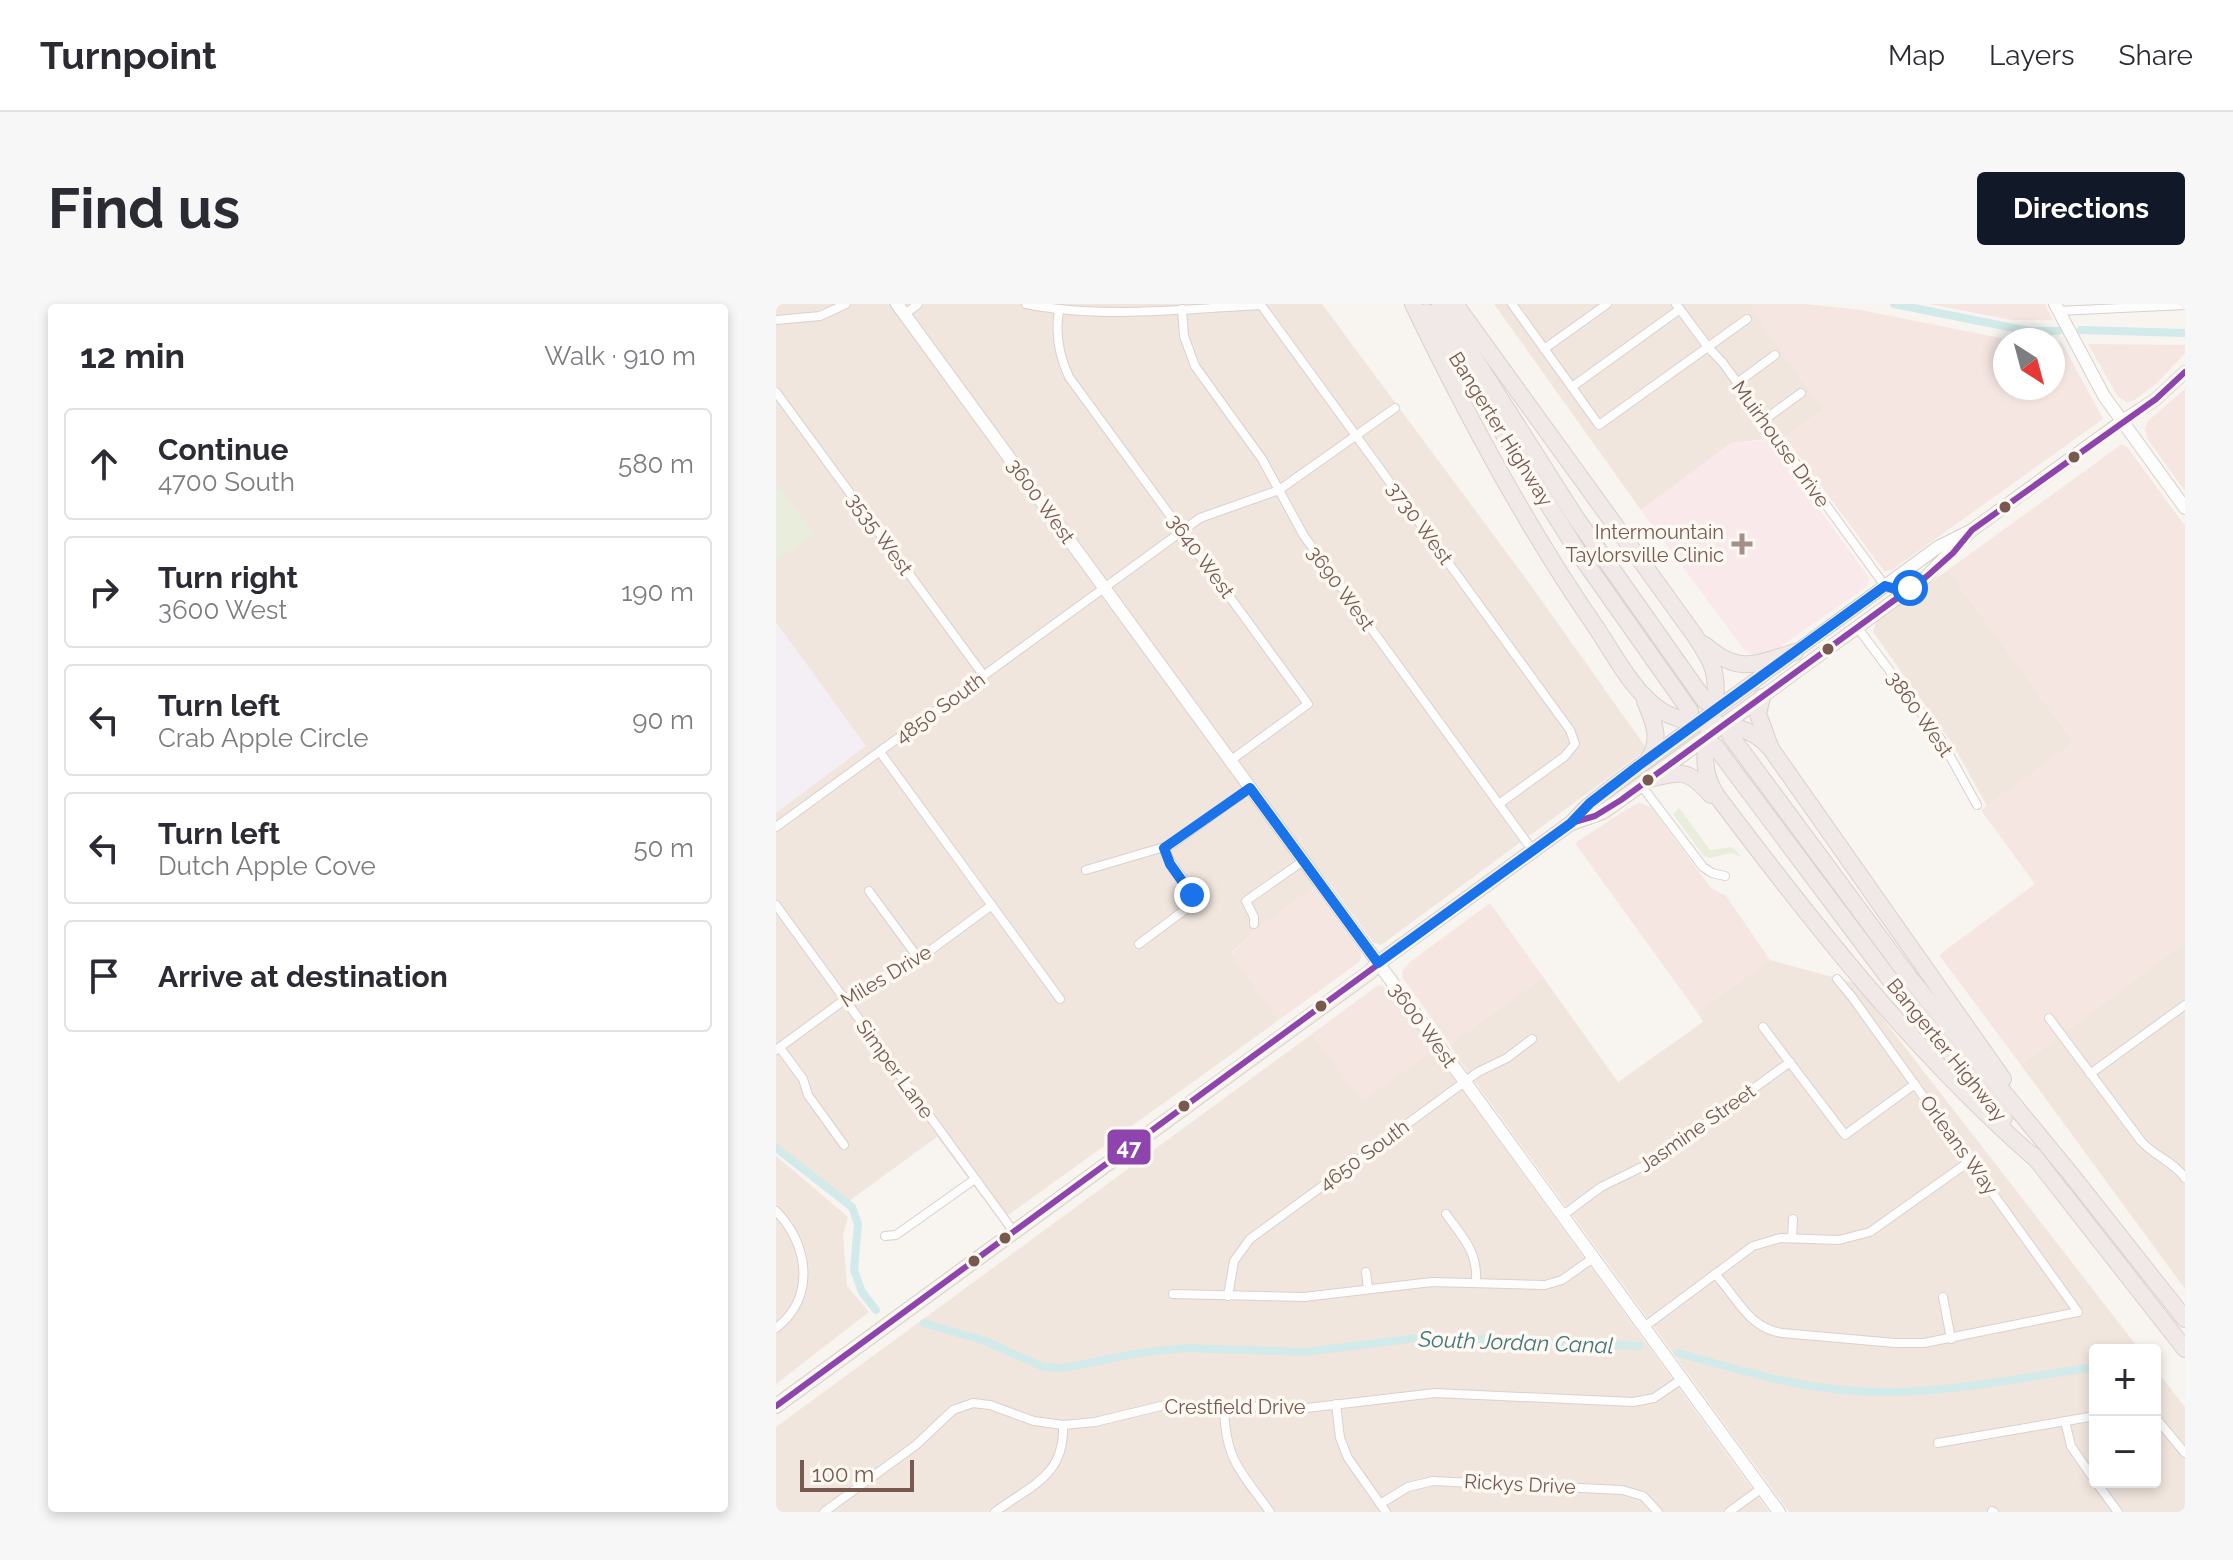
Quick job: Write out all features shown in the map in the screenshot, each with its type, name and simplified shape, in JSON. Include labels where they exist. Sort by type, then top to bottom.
[{"type":"highway","points":[[1413,304],[1535,533],[1638,689],[1651,715],[1656,737],[1649,758]]},
{"type":"highway","name":"Bangerter Highway","points":[[1423,304],[1573,543],[1892,956],[2185,1319]]},
{"type":"highway","name":"Bangerter Highway","points":[[1440,304],[1710,723],[1891,981],[1972,1078],[2185,1349]]},
{"type":"highway","points":[[1455,304],[1710,660],[1716,690],[1704,755],[1707,777],[1713,790],[1875,996],[1982,1109],[2038,1161]]},
{"type":"highway","points":[[1693,633],[1715,653],[1738,665],[1757,664],[1795,652]]},
{"type":"highway","points":[[1638,689],[1667,715],[1753,732],[1771,749],[2046,1143]]},
{"type":"highway","points":[[1762,697],[1758,714],[1771,749]]},
{"type":"highway","points":[[1645,782],[1674,773],[1692,776],[1730,813]]},
{"type":"main road","points":[[1571,823],[1603,812],[1645,782],[1795,652]]},
{"type":"main road","points":[[776,1406],[1571,823],[1590,803],[1649,758],[1762,697]]},
{"type":"street","points":[[776,320],[820,316],[846,304]]},
{"type":"street","points":[[901,309],[918,304]]},
{"type":"street","points":[[1026,304],[1059,310],[1261,305]]},
{"type":"street","points":[[1526,304],[1515,307],[1599,425],[1747,319]]},
{"type":"street","points":[[1544,349],[1607,304]]},
{"type":"street","name":"3730 West","points":[[1261,305],[1570,730],[1575,744],[1564,757],[1499,804]]},
{"type":"street","points":[[2185,305],[2057,307],[2089,371],[2121,422],[2185,508]]},
{"type":"street","points":[[1572,387],[1678,307]]},
{"type":"street","name":"Muirhouse Drive","points":[[1678,307],[1885,586]]},
{"type":"street","name":"3600 West","points":[[901,309],[1779,1512]]},
{"type":"street","name":"3690 West","points":[[1182,309],[1184,336],[1195,366],[1262,459],[1304,536],[1533,851]]},
{"type":"street","name":"3640 West","points":[[1059,310],[1058,339],[1064,365],[1308,704],[1230,761]]},
{"type":"street","points":[[1737,383],[1775,355]]},
{"type":"street","points":[[1795,652],[1947,542],[1972,530],[2156,399],[2185,372]]},
{"type":"street","name":"3535 West","points":[[776,392],[984,676]]},
{"type":"street","points":[[1764,420],[1801,393]]},
{"type":"street","points":[[776,410],[784,404]]},
{"type":"street","name":"4850 South","points":[[776,827],[1200,518],[1279,490],[1395,408]]},
{"type":"street","points":[[1762,697],[1914,585],[1951,555],[1972,530]]},
{"type":"street","points":[[1885,586],[1899,590],[1914,585]]},
{"type":"street","points":[[1874,615],[1883,600],[1885,586]]},
{"type":"street","name":"3860 West","points":[[1857,627],[1940,738],[1977,805]]},
{"type":"street","points":[[880,752],[1060,999]]},
{"type":"street","points":[[1645,782],[1703,867],[1725,876]]},
{"type":"street","points":[[1086,870],[1164,848],[1250,788]]},
{"type":"street","points":[[1139,944],[1192,902],[1192,895],[1170,864],[1164,848]]},
{"type":"street","points":[[1254,924],[1246,901],[1303,861]]},
{"type":"street","points":[[869,891],[919,959]]},
{"type":"street","name":"Simper Lane","points":[[776,905],[1014,1232]]},
{"type":"street","name":"Miles Drive","points":[[778,1049],[859,990],[892,977],[919,959],[992,905]]},
{"type":"street","name":"Orleans Way","points":[[1837,979],[2078,1312],[1951,1339]]},
{"type":"street","points":[[2090,1074],[2185,1005]]},
{"type":"street","points":[[2049,1018],[2141,1141],[2175,1165],[2185,1178]]},
{"type":"street","points":[[1763,1027],[1845,1135],[1915,1084]]},
{"type":"street","name":"4650 South","points":[[1228,1296],[1234,1261],[1250,1239],[1465,1082],[1532,1039]]},
{"type":"street","points":[[778,1049],[803,1079],[808,1095],[844,1145]]},
{"type":"street","name":"Jasmine Street","points":[[1562,1216],[1601,1187],[1654,1161],[1790,1062]]},
{"type":"street","points":[[1644,1327],[1759,1243],[1792,1237],[1839,1240],[1870,1232],[1970,1161]]},
{"type":"street","points":[[885,1236],[896,1235],[975,1179]]},
{"type":"street","points":[[1446,1214],[1475,1258],[1476,1283]]},
{"type":"street","points":[[776,1328],[796,1307],[803,1284],[798,1244],[778,1217]]},
{"type":"street","points":[[1792,1237],[1793,1219]]},
{"type":"street","points":[[1173,1294],[1304,1297],[1432,1282],[1550,1285],[1593,1258]]},
{"type":"street","points":[[1366,1272],[1368,1289]]},
{"type":"street","points":[[1715,1274],[1751,1319],[1772,1332],[1895,1343],[1951,1339],[1943,1297]]},
{"type":"street","name":"Crestfield Drive","points":[[824,1512],[916,1445],[962,1406],[984,1404],[1034,1421],[1063,1425],[1095,1422],[1156,1406],[1307,1408],[1449,1393],[1633,1402],[1654,1398],[1682,1379]]},
{"type":"street","points":[[1336,1404],[1345,1452],[1383,1508]]},
{"type":"street","points":[[1224,1406],[1229,1453],[1270,1512]]},
{"type":"street","points":[[1938,1443],[2089,1417]]},
{"type":"street","points":[[2065,1421],[2073,1450],[2089,1473]]},
{"type":"street","points":[[2161,1424],[2185,1453]]},
{"type":"street","points":[[995,1512],[1053,1468],[1061,1453],[1063,1425]]},
{"type":"street","name":"Rickys Drive","points":[[1383,1508],[1408,1487],[1440,1480],[1627,1490],[1647,1499],[1658,1512]]},
{"type":"street","points":[[1729,1512],[1762,1488]]},
{"type":"street","points":[[2100,1488],[2118,1512]]},
{"type":"shaded area","points":[[776,304],[1322,304],[1527,580],[1647,749],[1381,945],[1373,942],[1326,878],[1258,928],[1231,953],[1279,1020],[1000,1221],[937,1137],[849,1201],[776,1146]]},
{"type":"shaded area","points":[[1494,304],[1756,304],[1751,309],[1824,409],[1785,437],[1731,443],[1641,510]]},
{"type":"shaded area","points":[[1756,304],[1805,304],[1861,310],[1993,336],[1993,400],[2065,400],[2065,349],[2103,419],[1892,570],[1884,571],[1785,437],[1824,409],[1750,309]]},
{"type":"shaded area","points":[[1929,304],[2045,304],[2053,320],[2012,320]]},
{"type":"shaded area","points":[[2088,344],[2185,345],[2185,353],[2157,383],[2135,400],[2127,402],[2118,397]]},
{"type":"shaded area","points":[[2185,389],[2185,491],[2148,440],[2145,429],[2148,421]]},
{"type":"shaded area","points":[[1769,440],[1870,579],[1866,587],[1761,657],[1745,651],[1641,510],[1731,443]]},
{"type":"shaded area","points":[[2122,444],[2185,526],[2185,942],[2021,1065],[1939,955],[2035,884],[1981,810],[2074,742],[1948,570]]},
{"type":"shaded area","points":[[1948,570],[2074,742],[1987,806],[1952,743],[1873,632],[1876,622]]},
{"type":"shaded area","points":[[776,622],[866,746],[776,813]]},
{"type":"shaded area","points":[[1640,803],[1651,807],[1711,888],[1726,896],[1770,960],[1697,1012],[1575,843]]},
{"type":"shaded area","points":[[1313,887],[1361,952],[1361,957],[1359,962],[1279,1020],[1231,954],[1258,928]]},
{"type":"shaded area","points":[[1490,903],[1543,977],[1450,1044],[1403,978],[1402,971]]},
{"type":"shaded area","points":[[2185,942],[2185,1289],[2021,1065]]},
{"type":"shaded area","points":[[1770,960],[1855,983],[2135,1344],[2089,1344],[2089,1488],[2161,1488],[2161,1377],[2185,1407],[2185,1512],[1789,1512],[1450,1044],[1543,977],[1618,1082],[1703,1022],[1697,1012]]},
{"type":"shaded area","points":[[1381,985],[1433,1050],[1362,1102],[1312,1034]]},
{"type":"shaded area","points":[[1312,1034],[1362,1101],[1433,1050],[1769,1512],[776,1512],[776,1427]]},
{"type":"shaded area","points":[[776,1156],[848,1217],[843,1234],[847,1286],[869,1312],[776,1384]]},
{"type":"green space","points":[[776,483],[814,534],[776,561]]},
{"type":"green space","points":[[1679,808],[1710,850],[1732,847],[1742,857],[1731,853],[1710,858],[1704,856],[1673,814]]},
{"type":"waterway","points":[[1894,304],[2014,328]]},
{"type":"waterway","points":[[2081,330],[2185,333]]},
{"type":"waterway","name":"South Jordan Canal","points":[[776,1148],[852,1207],[858,1224],[854,1270],[862,1292],[876,1310]]},
{"type":"waterway","name":"South Jordan Canal","points":[[924,1323],[985,1341],[1043,1367],[1064,1368],[1139,1353],[1186,1348],[1304,1352],[1426,1337],[1639,1346]]},
{"type":"waterway","name":"South Jordan Canal","points":[[1678,1353],[1794,1383],[1865,1392],[1964,1387],[2089,1368]]},
{"type":"transit line","name":"47","points":[[776,1406],[1571,823],[1595,816],[1621,800],[1926,577],[1953,553],[1972,530],[2156,399],[2185,372]]},
{"type":"place","name":"Intermountain Taylorsville Clinic","points":[[1742,544]]},
{"type":"route","points":[[1192,895],[1170,864],[1164,848],[1250,788],[1378,963],[1571,823],[1590,803],[1638,766],[1885,586],[1899,590],[1910,588]]}]
